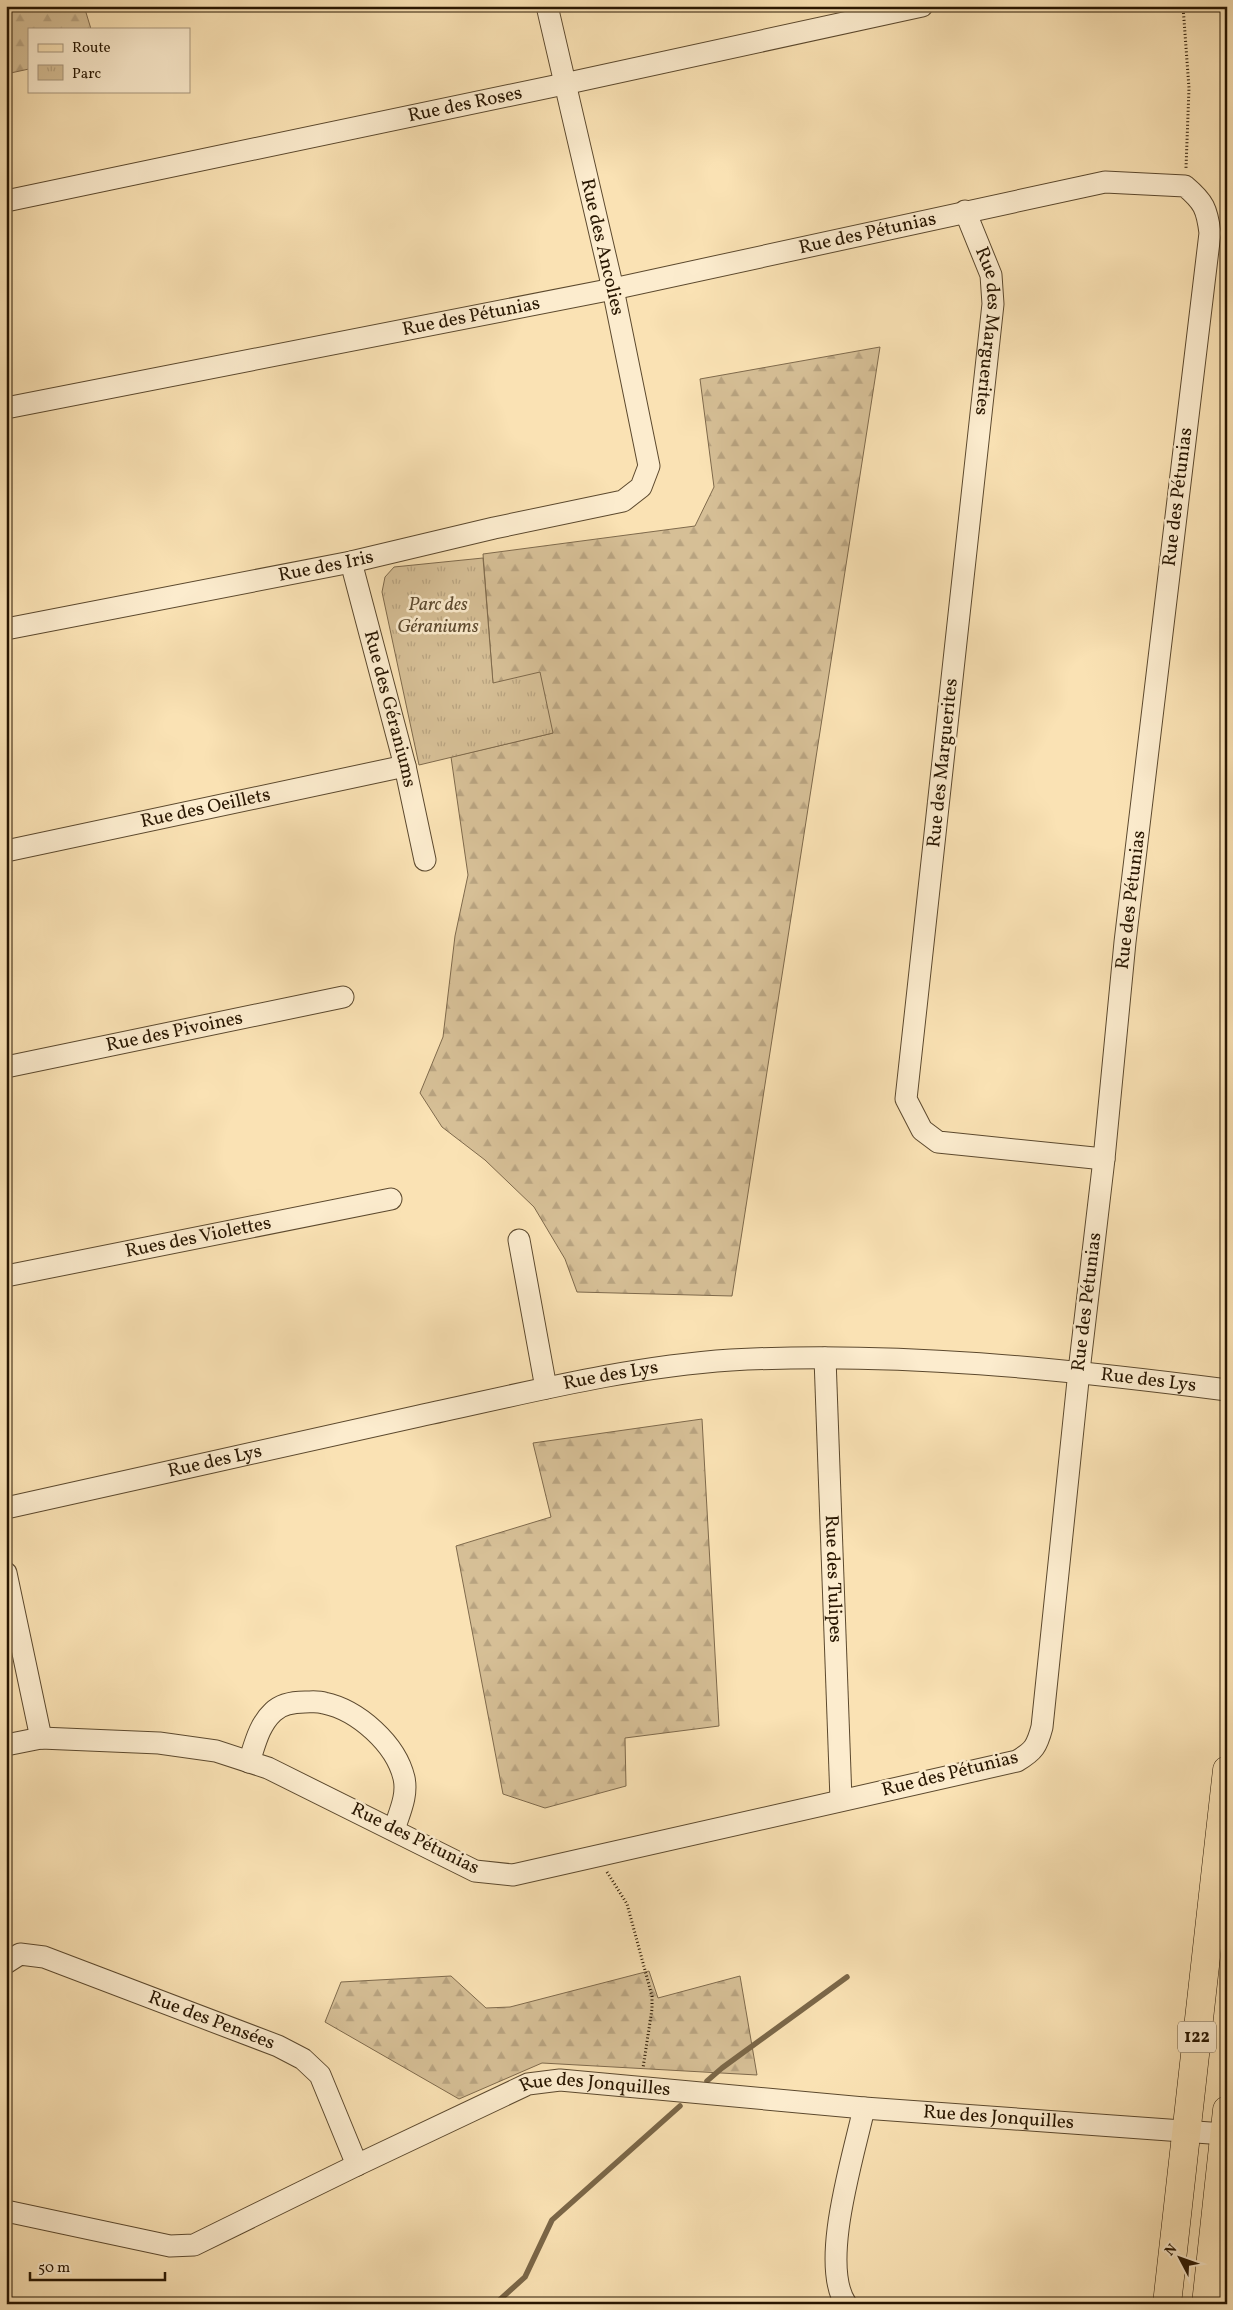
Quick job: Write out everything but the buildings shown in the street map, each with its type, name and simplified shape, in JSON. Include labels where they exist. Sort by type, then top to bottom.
[{"type":"main road","name":"122","points":[[1167,2304],[1227,1770]]},
{"type":"main road","points":[[1206,2304],[1225,2122]]},
{"type":"street","name":"Rue des Ancolies","points":[[547,6],[613,289],[649,466],[641,487]]},
{"type":"street","name":"Rue des Roses","points":[[6,201],[564,84],[922,6]]},
{"type":"street","name":"Rue des Pétunias","points":[[6,408],[613,289],[1105,182],[1185,186],[1195,195],[1207,211],[1210,233],[1125,942],[1104,1160],[1079,1372],[1043,1717],[1038,1743],[1029,1754],[1017,1761],[513,1876],[475,1871],[268,1768],[216,1751],[159,1743],[41,1738],[6,1746]]},
{"type":"street","name":"Rue des Marguerites","points":[[965,211],[991,275],[993,304],[906,1099],[922,1130],[938,1142],[1104,1160]]},
{"type":"street","name":"Rue des Iris","points":[[6,629],[351,562],[623,501],[641,487]]},
{"type":"street","name":"Rue des Géraniums","points":[[351,562],[405,766],[425,860]]},
{"type":"street","name":"Rue des Oeillets","points":[[6,851],[405,766]]},
{"type":"street","name":"Rue des Pivoines","points":[[6,1067],[343,997]]},
{"type":"street","name":"Rues des Violettes","points":[[6,1276],[391,1199]]},
{"type":"street","points":[[520,1240],[546,1388]]},
{"type":"street","name":"Rue des Lys","points":[[6,1508],[546,1388],[655,1368],[731,1360],[826,1358],[914,1360],[1079,1372],[1227,1390]]},
{"type":"street","name":"Rue des Tulipes","points":[[826,1358],[841,1800]]},
{"type":"street","points":[[6,1573],[41,1738]]},
{"type":"street","points":[[249,1762],[261,1726],[274,1710],[292,1702],[324,1702],[349,1713],[379,1736],[393,1754],[404,1778],[404,1799],[394,1830]]},
{"type":"street","name":"Rue des Pensées","points":[[6,1963],[20,1954],[44,1958],[278,2046],[303,2059],[320,2075],[357,2165]]},
{"type":"street","name":"Rue des Jonquilles","points":[[6,2211],[170,2246],[194,2245],[528,2084],[560,2080],[640,2089],[864,2108],[1186,2132],[1225,2122]]},
{"type":"street","points":[[846,2304],[836,2280],[836,2234],[864,2108]]},
{"type":"path","points":[[1183,6],[1189,88],[1185,186]]},
{"type":"path","points":[[597,1856],[627,1904],[652,1996],[652,2009],[640,2089]]},
{"type":"green space","points":[[6,6],[84,6],[91,28],[28,28],[28,69],[6,74]]},
{"type":"green space","points":[[880,347],[732,1296],[577,1292],[565,1259],[534,1207],[485,1160],[442,1127],[420,1093],[443,1037],[455,936],[468,875],[451,757],[553,733],[493,684],[483,554],[695,526],[714,487],[700,379]]},
{"type":"green space","name":"Parc des Géraniums","points":[[483,558],[493,683],[540,672],[553,733],[419,765],[382,592],[385,577],[394,567]]},
{"type":"green space","points":[[702,1419],[719,1726],[625,1738],[626,1786],[545,1808],[503,1794],[456,1546],[551,1517],[533,1443]]},
{"type":"green space","points":[[649,1971],[658,1998],[740,1976],[757,2075],[542,2063],[459,2099],[325,2022],[341,1982],[451,1976],[486,2008],[510,2007]]},
{"type":"waterway","points":[[707,2081],[847,1977]]},
{"type":"waterway","points":[[495,2304],[525,2277],[552,2220],[680,2106]]}]
